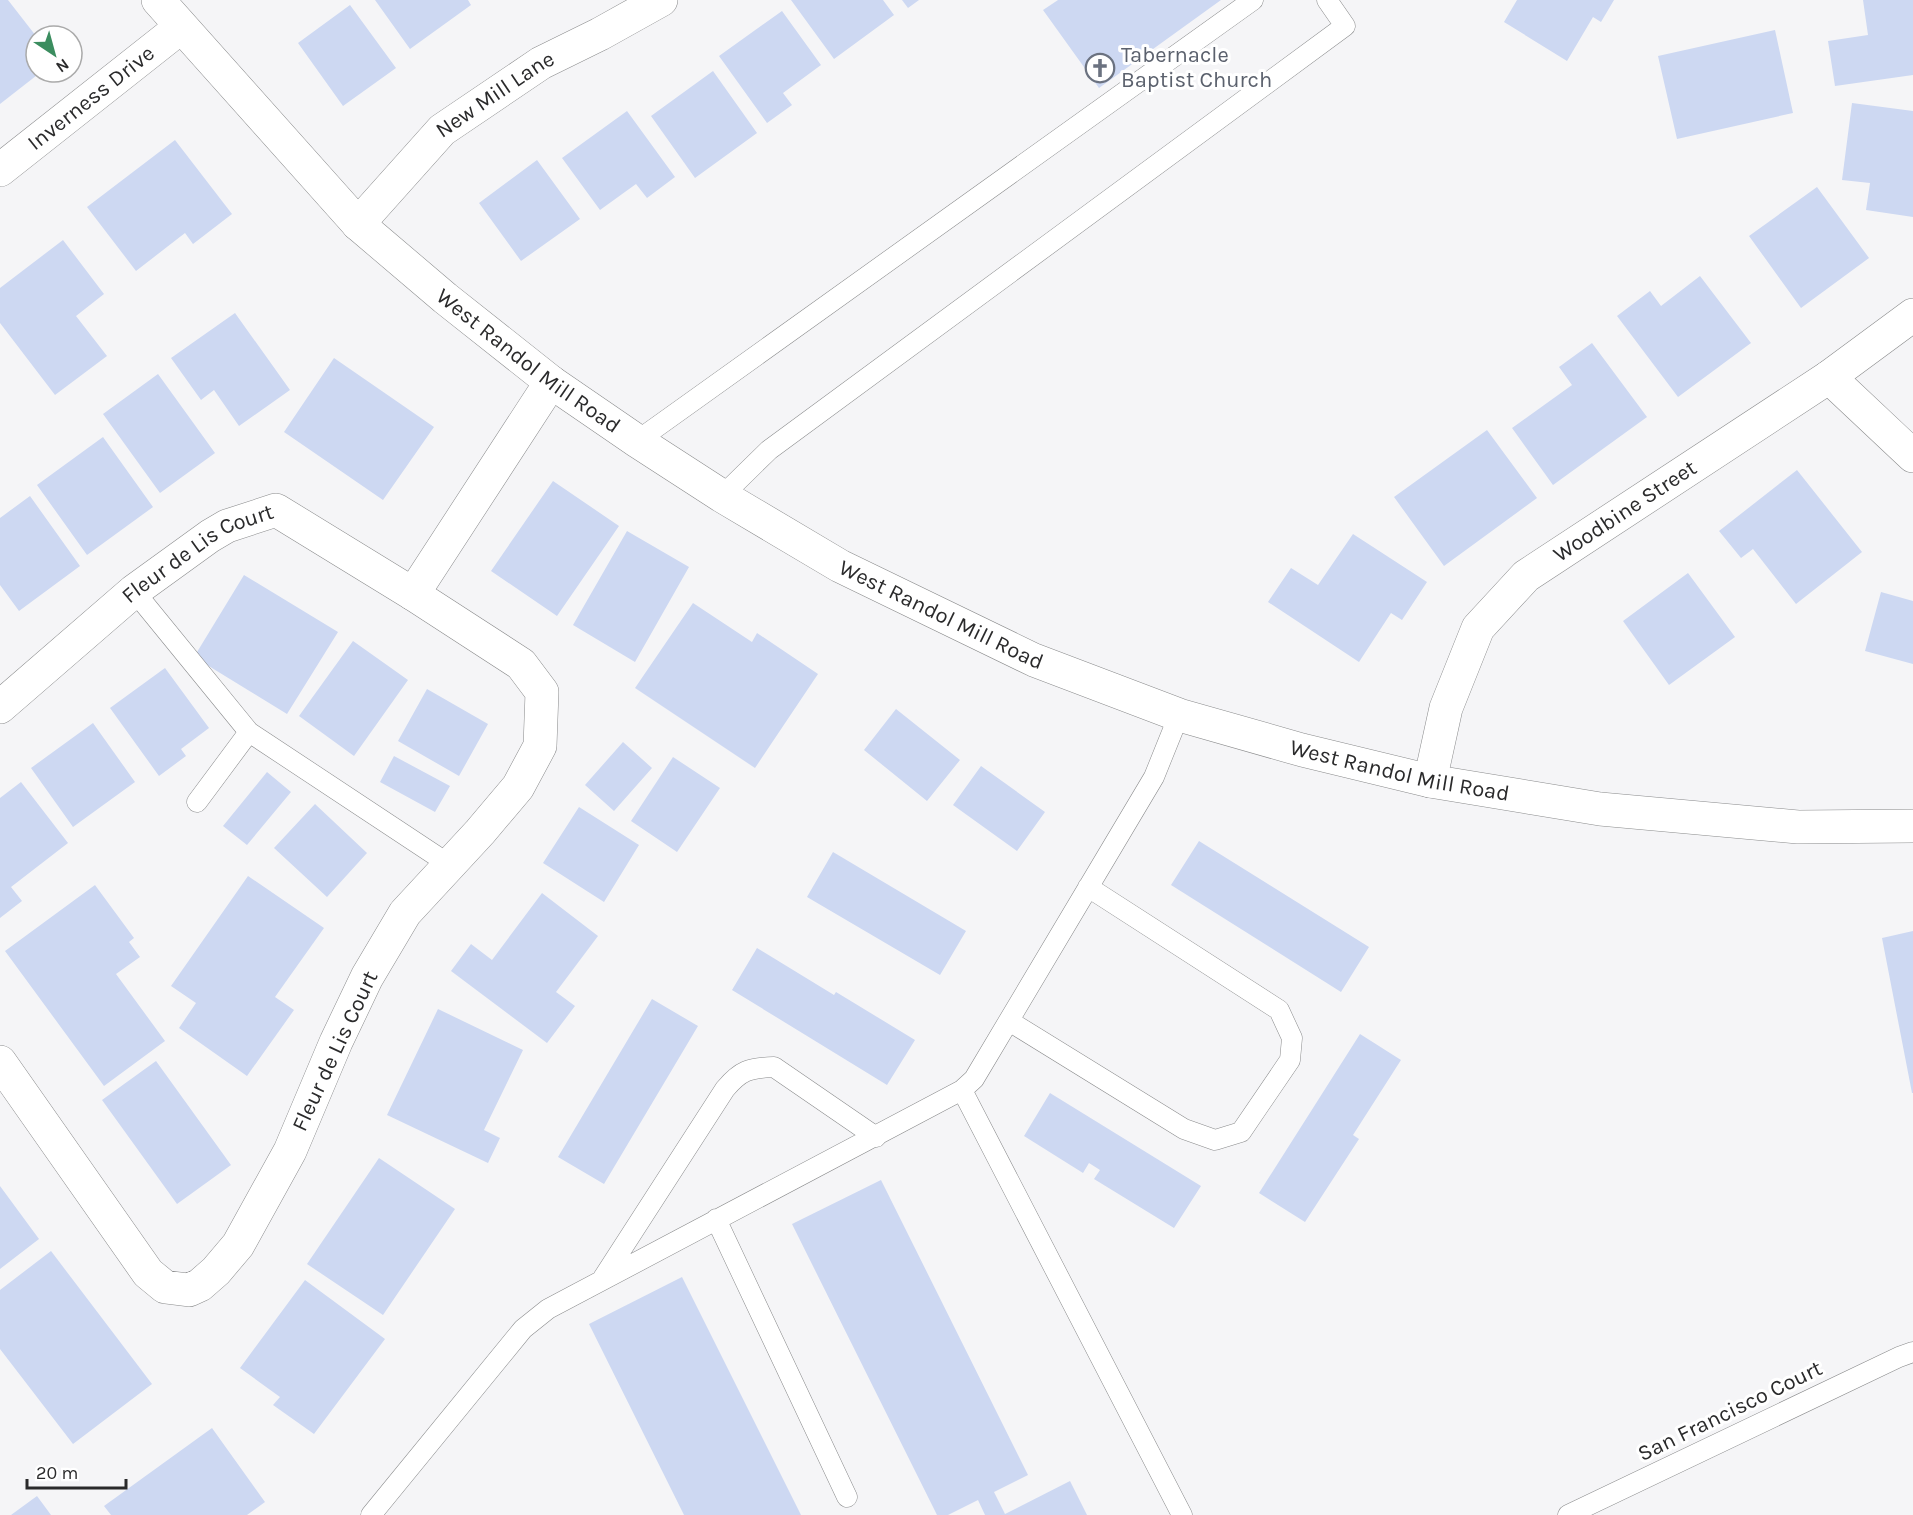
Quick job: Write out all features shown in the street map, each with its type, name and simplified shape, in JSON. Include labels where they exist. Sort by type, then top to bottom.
[{"type":"street","name":"West Randol Mill Road","points":[[158,0],[358,224],[445,298],[551,382],[722,496],[840,566],[1034,660],[1179,715],[1302,750],[1430,781],[1600,809],[1798,827],[1913,826]]},
{"type":"street","name":"New Mill Lane","points":[[358,224],[442,130],[541,63],[661,0]]},
{"type":"street","name":"Inverness Drive","points":[[0,170],[181,27]]},
{"type":"street","name":"Woodbine Street","points":[[1430,781],[1446,708],[1478,628],[1526,576],[1829,378],[1913,315]]},
{"type":"street","points":[[1829,378],[1913,456]]},
{"type":"street","points":[[413,594],[551,382]]},
{"type":"street","name":"Fleur de Lis Court","points":[[0,707],[134,591],[227,526],[276,510],[521,664],[542,692],[540,746],[518,787],[405,914],[367,977],[336,1042],[290,1151],[238,1245],[200,1286],[189,1290],[165,1287],[148,1273],[0,1062]]},
{"type":"lane","points":[[637,441],[1253,0]]},
{"type":"lane","points":[[722,496],[769,450],[1345,26],[1327,0]]},
{"type":"lane","points":[[134,591],[249,732],[450,865]]},
{"type":"lane","points":[[371,1515],[523,1329],[548,1309],[962,1090],[974,1078],[1009,1021],[1154,777],[1179,715]]},
{"type":"lane","points":[[198,802],[249,732]]},
{"type":"lane","points":[[1009,1021],[1184,1129],[1215,1140],[1240,1132],[1290,1060],[1292,1038],[1279,1010],[1088,887]]},
{"type":"lane","points":[[603,1278],[725,1089],[738,1074],[757,1068],[774,1067],[876,1137]]},
{"type":"lane","points":[[962,1090],[1182,1515]]},
{"type":"lane","points":[[716,1219],[847,1497]]},
{"type":"lane","name":"San Francisco Court","points":[[1568,1515],[1899,1356],[1913,1352]]},
{"type":"building","points":[[0,0],[8,0],[27,24],[24,24],[26,84],[0,104]]},
{"type":"building","points":[[375,0],[468,0],[471,5],[410,49]]},
{"type":"building","points":[[791,0],[883,0],[894,15],[834,59]]},
{"type":"building","points":[[902,0],[919,0],[908,8]]},
{"type":"building","points":[[1058,0],[1221,0],[1099,88],[1043,10]]},
{"type":"building","points":[[1517,0],[1614,0],[1601,22],[1593,17],[1567,61],[1504,22]]},
{"type":"building","points":[[1863,0],[1913,0],[1913,75],[1835,86],[1828,41],[1868,35]]},
{"type":"building","points":[[350,5],[396,68],[343,106],[298,43]]},
{"type":"building","points":[[782,11],[821,65],[783,93],[792,105],[767,123],[719,56]]},
{"type":"building","points":[[1775,30],[1793,113],[1677,139],[1658,56]]},
{"type":"building","points":[[713,71],[757,133],[695,178],[651,116]]},
{"type":"building","points":[[1852,103],[1913,111],[1913,217],[1866,210],[1870,183],[1842,180]]},
{"type":"building","points":[[627,111],[675,177],[647,198],[636,184],[600,210],[562,158]]},
{"type":"building","points":[[175,140],[232,214],[193,244],[185,233],[136,271],[87,207]]},
{"type":"building","points":[[537,160],[580,219],[521,261],[479,203]]},
{"type":"building","points":[[1817,187],[1869,258],[1801,308],[1749,236]]},
{"type":"building","points":[[63,240],[104,294],[76,316],[107,356],[55,395],[0,323],[0,288]]},
{"type":"building","points":[[1700,276],[1751,343],[1678,397],[1617,316],[1650,291],[1661,306]]},
{"type":"building","points":[[235,313],[290,390],[239,426],[214,390],[201,400],[171,358]]},
{"type":"building","points":[[1592,343],[1647,417],[1553,485],[1512,428],[1572,385],[1559,367]]},
{"type":"building","points":[[334,358],[434,427],[383,500],[284,432]]},
{"type":"building","points":[[158,374],[215,453],[160,493],[103,414]]},
{"type":"building","points":[[1487,430],[1537,498],[1444,566],[1394,497]]},
{"type":"building","points":[[103,437],[153,507],[87,555],[37,485]]},
{"type":"building","points":[[1797,470],[1862,552],[1796,604],[1753,549],[1741,558],[1719,531]]},
{"type":"building","points":[[553,481],[619,526],[557,616],[491,571]]},
{"type":"building","points":[[30,496],[80,566],[19,611],[0,585],[0,518]]},
{"type":"building","points":[[627,531],[689,567],[635,662],[573,625]]},
{"type":"building","points":[[1353,534],[1427,582],[1402,620],[1391,613],[1359,662],[1268,602],[1291,568],[1318,585]]},
{"type":"building","points":[[1688,573],[1735,637],[1669,685],[1623,621]]},
{"type":"building","points":[[244,575],[338,632],[287,714],[194,657]]},
{"type":"building","points":[[1881,592],[1913,601],[1913,664],[1865,651]]},
{"type":"building","points":[[693,603],[752,642],[757,633],[818,674],[755,768],[635,688]]},
{"type":"building","points":[[353,641],[408,680],[354,756],[299,716]]},
{"type":"building","points":[[165,668],[209,728],[181,749],[186,756],[159,776],[110,708]]},
{"type":"building","points":[[427,689],[488,724],[459,776],[398,741]]},
{"type":"building","points":[[896,709],[960,760],[927,801],[864,750]]},
{"type":"building","points":[[93,723],[135,782],[73,827],[31,768]]},
{"type":"building","points":[[623,742],[652,768],[614,811],[585,785]]},
{"type":"building","points":[[394,756],[450,786],[435,812],[380,782]]},
{"type":"building","points":[[673,757],[720,788],[677,852],[631,821]]},
{"type":"building","points":[[981,766],[1045,812],[1017,851],[953,805]]},
{"type":"building","points":[[267,772],[291,792],[247,845],[223,826]]},
{"type":"building","points":[[21,782],[68,843],[11,887],[22,901],[0,918],[0,798]]},
{"type":"building","points":[[315,804],[367,853],[327,897],[274,848]]},
{"type":"building","points":[[579,807],[639,845],[604,902],[543,863]]},
{"type":"building","points":[[1199,841],[1369,947],[1341,992],[1171,885]]},
{"type":"building","points":[[833,852],[966,931],[940,975],[807,897]]},
{"type":"building","points":[[248,876],[324,928],[275,997],[294,1010],[247,1076],[179,1028],[196,1003],[171,986]]},
{"type":"building","points":[[95,885],[134,938],[129,942],[140,957],[116,974],[165,1041],[104,1086],[5,951]]},
{"type":"building","points":[[542,893],[598,936],[556,992],[575,1006],[547,1043],[451,971],[471,944],[492,960]]},
{"type":"building","points":[[1913,931],[1913,1093],[1912,1093],[1882,938]]},
{"type":"building","points":[[757,948],[834,995],[836,992],[915,1040],[887,1085],[732,990]]},
{"type":"building","points":[[652,999],[698,1026],[604,1184],[558,1157]]},
{"type":"building","points":[[438,1009],[523,1050],[484,1130],[500,1138],[488,1163],[387,1115]]},
{"type":"building","points":[[1360,1034],[1401,1060],[1353,1135],[1359,1139],[1305,1222],[1259,1193]]},
{"type":"building","points":[[156,1061],[231,1165],[177,1204],[102,1100]]},
{"type":"building","points":[[1050,1093],[1201,1186],[1174,1228],[1094,1179],[1100,1170],[1089,1163],[1083,1173],[1024,1136]]},
{"type":"building","points":[[379,1158],[455,1209],[383,1315],[307,1264]]},
{"type":"building","points":[[881,1180],[1028,1475],[994,1492],[1005,1514],[1070,1481],[1087,1515],[985,1515],[978,1500],[948,1515],[937,1515],[792,1224]]},
{"type":"building","points":[[0,1186],[39,1239],[0,1269]]},
{"type":"building","points":[[51,1251],[152,1384],[73,1444],[0,1349],[0,1290]]},
{"type":"building","points":[[682,1277],[801,1515],[684,1515],[589,1324]]},
{"type":"building","points":[[305,1280],[385,1339],[314,1434],[273,1405],[280,1397],[240,1368]]},
{"type":"building","points":[[212,1428],[265,1502],[247,1515],[111,1515],[104,1506]]},
{"type":"building","points":[[37,1496],[51,1515],[11,1515]]},
{"type":"place","name":"Tabernacle Baptist Church","points":[[1100,68]]}]
